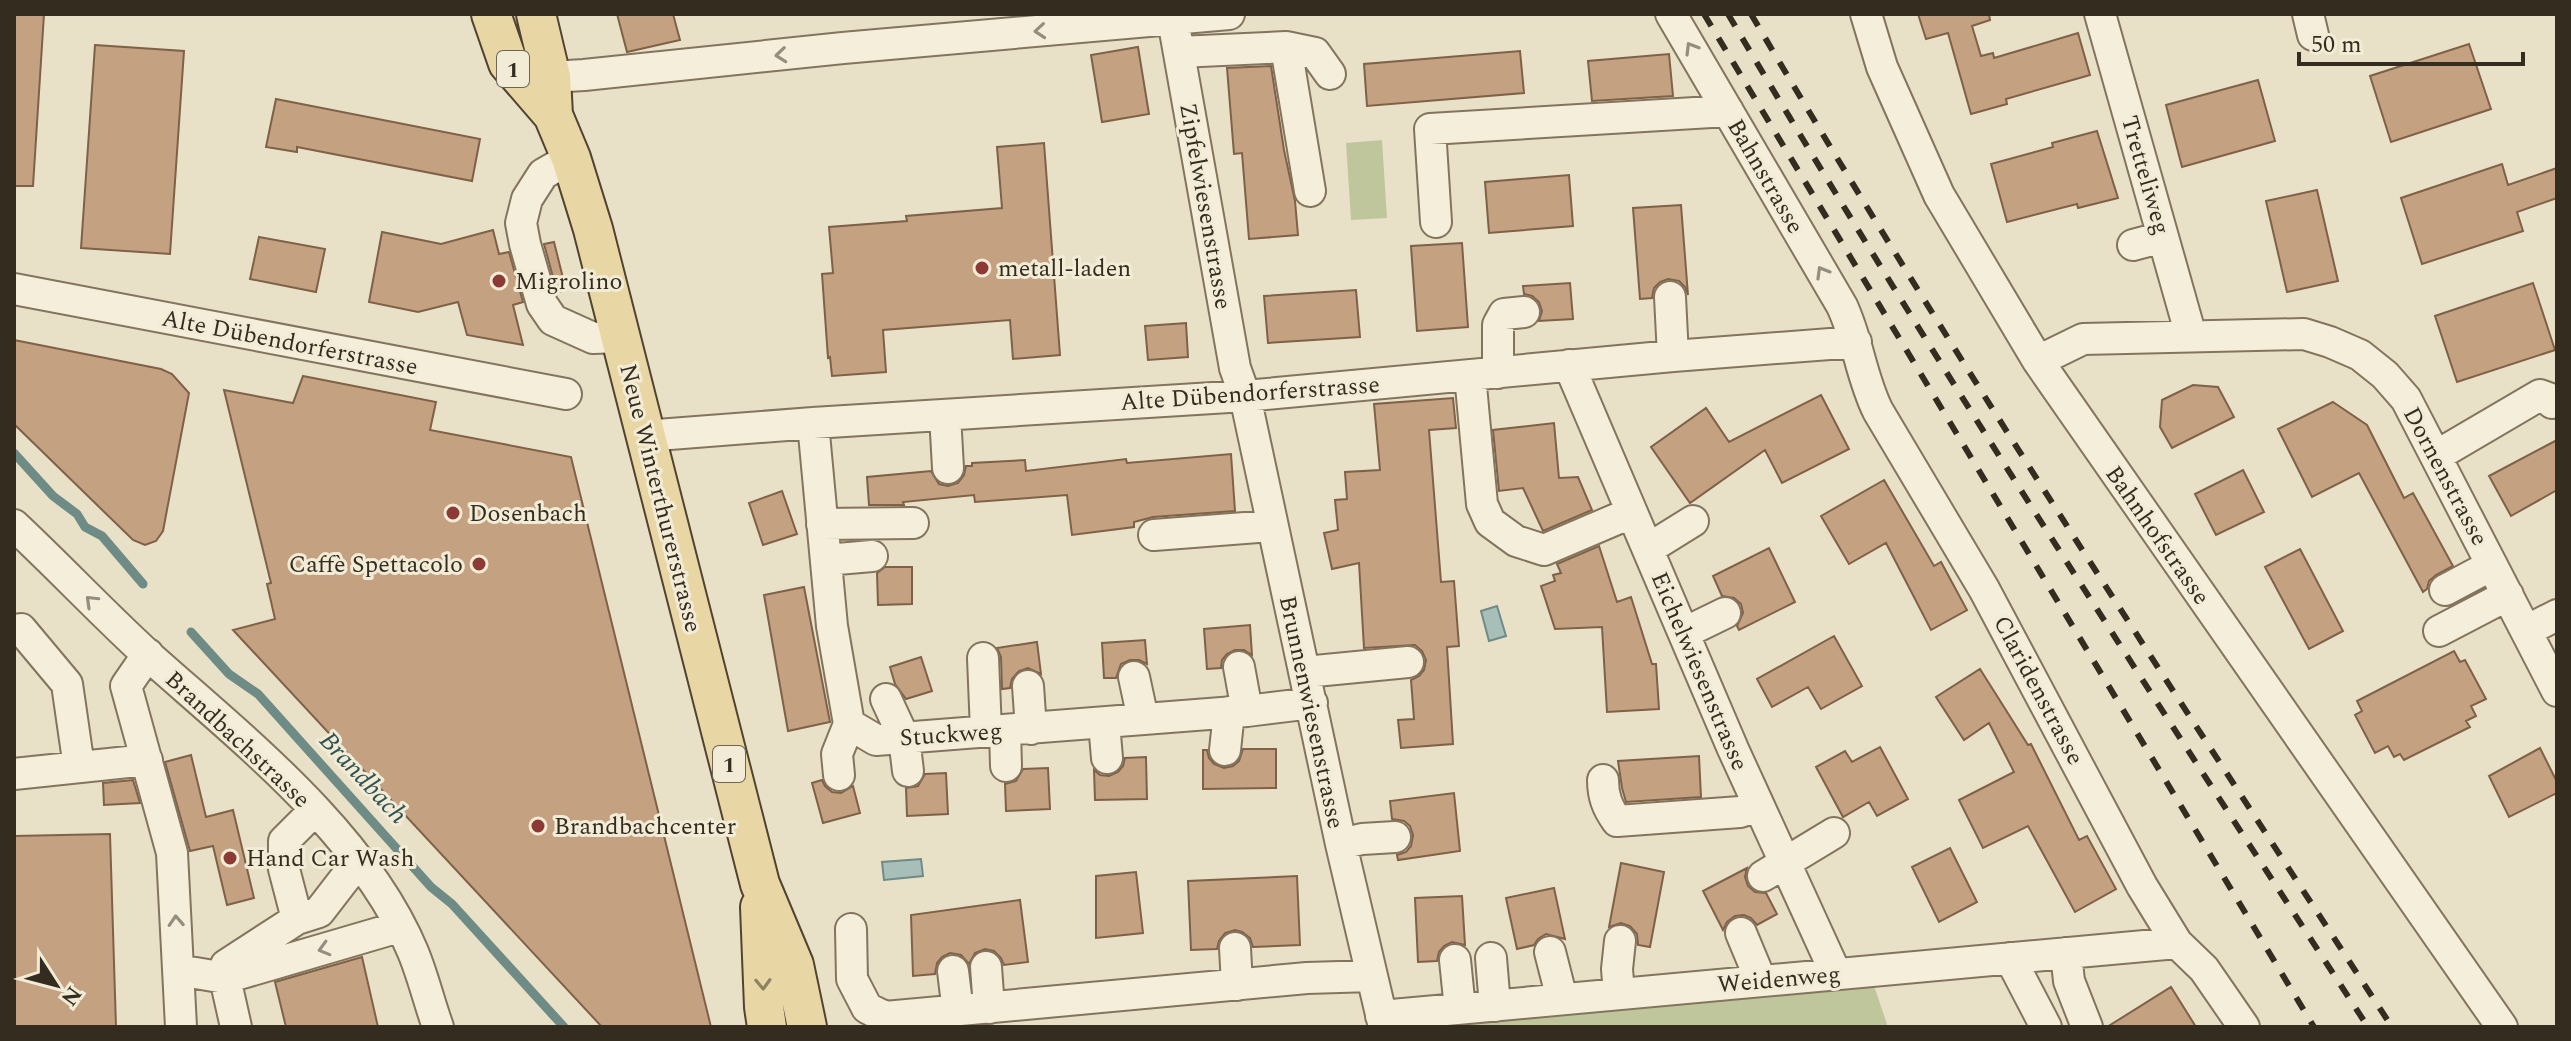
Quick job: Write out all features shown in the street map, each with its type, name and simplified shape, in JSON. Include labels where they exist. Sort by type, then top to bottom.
[{"type":"main road","name":"Neue Winterthurerstrasse","points":[[491,14],[508,63],[553,115],[571,158],[593,229],[760,884],[794,965],[807,1027]]},
{"type":"main road","name":"Neue Winterthurerstrasse","points":[[536,14],[551,77],[553,115]]},
{"type":"main road","name":"Neue Winterthurerstrasse","points":[[760,884],[767,1027]]},
{"type":"street","points":[[551,77],[1172,16],[1229,14]]},
{"type":"street","name":"Bahnstrasse","points":[[1671,14],[1842,306],[1856,342]]},
{"type":"street","name":"Bahnhofstrasse","points":[[1866,14],[1882,67],[1939,195],[2038,361],[2502,1027]]},
{"type":"street","name":"Tretteliweg","points":[[2100,14],[2191,336]]},
{"type":"street","name":"Zipfelwiesenstrasse","points":[[1172,16],[1235,368],[1245,396]]},
{"type":"street","points":[[1179,52],[1286,47],[1315,53],[1330,74]]},
{"type":"street","points":[[1286,47],[1310,191]]},
{"type":"street","points":[[1436,222],[1430,129],[1728,111]]},
{"type":"street","points":[[571,158],[543,174],[527,199],[521,223],[525,244],[542,304],[553,320],[593,338],[621,337]]},
{"type":"street","points":[[2133,245],[2163,237]]},
{"type":"street","name":"Alte Dübendorferstrasse","points":[[14,289],[566,394]]},
{"type":"street","points":[[1670,297],[1673,356]]},
{"type":"street","points":[[1524,312],[1504,314],[1484,374],[1482,504],[1490,522],[1516,541],[1544,550],[1631,511]]},
{"type":"street","name":"Dornenstrasse","points":[[2038,361],[2083,339],[2191,336],[2304,334],[2360,355],[2385,375],[2406,399],[2557,691]]},
{"type":"street","name":"Alte Dübendorferstrasse","points":[[644,436],[1245,396],[1856,342]]},
{"type":"street","name":"Claridenstrasse","points":[[1856,342],[1868,389],[1878,411],[1984,589],[2142,886],[2177,943],[2204,969],[2244,1027]]},
{"type":"street","name":"Eichelwiesenstrasse","points":[[1569,365],[1759,806],[1775,870],[1836,974]]},
{"type":"street","points":[[2436,456],[2540,395],[2551,399],[2552,403]]},
{"type":"street","name":"Brunnenwiesenstrasse","points":[[1245,396],[1382,1022]]},
{"type":"street","points":[[945,415],[948,468]]},
{"type":"street","points":[[813,423],[826,560],[822,629],[843,716],[837,754],[839,775]]},
{"type":"street","points":[[1648,549],[1693,521]]},
{"type":"street","points":[[822,524],[913,523]]},
{"type":"street","name":"Brandbachstrasse","points":[[14,525],[148,654],[265,757],[361,864],[412,951],[438,1027]]},
{"type":"street","points":[[1154,535],[1271,526]]},
{"type":"street","points":[[826,560],[872,556]]},
{"type":"street","points":[[2445,590],[2492,565]]},
{"type":"street","points":[[2439,631],[2508,595]]},
{"type":"street","points":[[1684,633],[1725,613]]},
{"type":"street","points":[[2526,631],[2557,615]]},
{"type":"street","points":[[14,630],[21,629],[67,684],[79,767]]},
{"type":"street","points":[[148,654],[126,686],[172,853],[181,1027]]},
{"type":"street","points":[[983,658],[1007,730],[1006,766]]},
{"type":"street","points":[[1305,672],[1408,662]]},
{"type":"street","points":[[1225,750],[1238,712],[1239,667]]},
{"type":"street","points":[[1134,677],[1143,719]]},
{"type":"street","points":[[1007,730],[1028,686]]},
{"type":"street","points":[[886,699],[904,738],[908,771]]},
{"type":"street","name":"Stuckweg","points":[[843,716],[876,740],[1238,712],[1312,703]]},
{"type":"street","points":[[1104,723],[1107,758]]},
{"type":"street","points":[[14,774],[147,760]]},
{"type":"street","points":[[1603,780],[1608,809],[1617,821],[1740,812],[1759,806]]},
{"type":"street","points":[[297,919],[284,869],[284,841],[314,811]]},
{"type":"street","points":[[1775,870],[1834,833]]},
{"type":"street","points":[[1341,844],[1395,837]]},
{"type":"street","points":[[236,1027],[225,978],[226,965],[297,919],[319,912],[346,877],[361,864]]},
{"type":"street","points":[[178,970],[225,978],[399,927]]},
{"type":"street","points":[[851,929],[852,979],[867,1008],[885,1017],[1241,991],[1307,978],[1372,976]]},
{"type":"street","points":[[1741,933],[1761,981]]},
{"type":"street","points":[[1619,994],[1617,969],[1620,941]]},
{"type":"street","name":"Weidenweg","points":[[1382,1022],[1460,1009],[2177,943]]},
{"type":"street","points":[[1235,948],[1241,991]]},
{"type":"street","points":[[1550,952],[1562,999]]},
{"type":"street","points":[[2066,953],[2069,981],[2087,1027]]},
{"type":"street","points":[[1491,958],[1495,1006]]},
{"type":"street","points":[[2010,958],[2046,1027]]},
{"type":"street","points":[[1455,960],[1460,1009]]},
{"type":"street","points":[[986,967],[989,1008]]},
{"type":"street","points":[[953,971],[958,1012]]},
{"type":"green space","points":[[1382,140],[1387,218],[1351,220],[1346,143]]},
{"type":"green space","points":[[1869,971],[1888,1027],[1384,1027]]},
{"type":"water","points":[[1497,606],[1506,636],[1489,641],[1481,611]]},
{"type":"water","points":[[921,859],[923,876],[884,880],[882,862]]},
{"type":"building","points":[[14,14],[44,14],[33,186],[14,186]]},
{"type":"building","points":[[617,14],[673,14],[680,40],[627,52]]},
{"type":"building","points":[[1918,14],[1989,14],[1990,20],[1972,26],[1981,56],[1993,53],[1994,58],[2078,33],[2090,75],[2006,99],[2007,104],[1971,114],[1948,33],[1926,39]]},
{"type":"building","points":[[2469,44],[2491,109],[2391,142],[2370,76]]},
{"type":"building","points":[[95,45],[184,51],[170,254],[81,248]]},
{"type":"building","points":[[1138,47],[1149,114],[1102,122],[1091,55]]},
{"type":"building","points":[[1520,51],[1524,93],[1367,106],[1364,64]]},
{"type":"building","points":[[1669,54],[1673,96],[1592,101],[1588,61]]},
{"type":"building","points":[[1271,66],[1295,201],[1298,235],[1249,239],[1242,153],[1234,154],[1227,68]]},
{"type":"building","points":[[2258,80],[2275,141],[2182,167],[2166,105]]},
{"type":"building","points":[[276,99],[480,139],[472,181],[297,147],[297,152],[266,147]]},
{"type":"building","points":[[2097,131],[2118,198],[2078,208],[2077,204],[2007,222],[1991,164]]},
{"type":"building","name":"metall-laden","points":[[1044,143],[1060,355],[1013,359],[1010,320],[883,330],[886,372],[832,376],[822,274],[833,273],[829,227],[907,221],[906,216],[1002,208],[997,147]]},
{"type":"building","points":[[2502,164],[2508,185],[2557,168],[2557,198],[2517,212],[2523,231],[2422,264],[2401,198]]},
{"type":"building","points":[[1569,175],[1573,226],[1489,233],[1485,182]]},
{"type":"building","points":[[2317,190],[2338,281],[2287,292],[2266,201]]},
{"type":"building","points":[[1681,205],[1688,295],[1679,281],[1668,279],[1654,288],[1652,298],[1640,299],[1633,208]]},
{"type":"building","points":[[493,230],[499,254],[509,252],[523,302],[513,305],[523,345],[467,335],[458,302],[418,312],[369,302],[382,232],[441,244]]},
{"type":"building","points":[[259,237],[325,249],[316,292],[250,279]]},
{"type":"building","points":[[554,242],[566,290],[557,292],[544,244]]},
{"type":"building","points":[[1462,243],[1468,327],[1417,331],[1411,246]]},
{"type":"building","points":[[1570,283],[1573,319],[1539,321],[1542,311],[1539,302],[1524,294],[1523,286]]},
{"type":"building","points":[[2533,283],[2555,350],[2457,382],[2435,316]]},
{"type":"building","points":[[1356,290],[1360,337],[1268,343],[1264,296]]},
{"type":"building","points":[[1186,323],[1188,357],[1148,360],[1145,326]]},
{"type":"building","points":[[14,340],[161,369],[172,374],[189,393],[163,531],[156,541],[145,545],[133,540],[14,424]]},
{"type":"building","name":"Brandbachcenter","points":[[303,376],[436,402],[430,430],[571,457],[711,1027],[602,1027],[233,630],[275,619],[267,584],[271,583],[224,390],[293,403]]},
{"type":"building","points":[[2193,385],[2218,387],[2234,417],[2172,448],[2160,427],[2162,400]]},
{"type":"building","points":[[1821,395],[1849,449],[1782,483],[1765,450],[1690,503],[1651,447],[1706,408],[1729,442]]},
{"type":"building","points":[[1453,398],[1456,428],[1429,430],[1441,582],[1454,581],[1459,646],[1447,647],[1453,744],[1401,748],[1398,720],[1414,719],[1411,680],[1424,670],[1426,660],[1415,645],[1364,648],[1359,563],[1332,569],[1324,533],[1338,530],[1335,500],[1347,499],[1345,472],[1380,470],[1374,404]]},
{"type":"building","points":[[2333,402],[2367,425],[2404,498],[2413,493],[2453,566],[2429,581],[2423,592],[2359,473],[2312,497],[2278,429]]},
{"type":"building","points":[[1554,423],[1559,478],[1578,477],[1592,510],[1543,531],[1523,488],[1499,491],[1493,430]]},
{"type":"building","points":[[2557,440],[2557,490],[2511,516],[2489,476]]},
{"type":"building","points":[[1231,454],[1235,511],[1153,517],[1134,522],[1134,527],[1072,535],[1067,495],[975,502],[974,495],[903,502],[904,505],[869,505],[867,477],[931,471],[939,484],[948,486],[958,483],[966,466],[972,466],[972,463],[1025,460],[1026,471],[1126,459],[1127,463]]},
{"type":"building","points":[[2243,470],[2264,512],[2216,535],[2195,494]]},
{"type":"building","points":[[1884,480],[1934,566],[1941,562],[1967,610],[1931,630],[1886,543],[1849,564],[1821,516]]},
{"type":"building","points":[[782,491],[797,534],[763,545],[749,503]]},
{"type":"building","points":[[1599,546],[1617,602],[1631,597],[1652,664],[1656,664],[1659,709],[1607,712],[1602,627],[1555,629],[1541,586],[1555,581],[1553,575],[1561,573],[1557,564]]},
{"type":"building","points":[[1769,548],[1795,602],[1739,630],[1737,626],[1743,613],[1741,604],[1734,598],[1722,596],[1713,576]]},
{"type":"building","points":[[2300,549],[2343,631],[2309,649],[2265,567]]},
{"type":"building","points":[[885,567],[912,567],[912,604],[878,605],[877,573]]},
{"type":"building","points":[[804,587],[830,722],[788,731],[764,595]]},
{"type":"building","points":[[1250,625],[1252,655],[1244,650],[1235,650],[1222,660],[1221,668],[1207,669],[1204,629]]},
{"type":"building","points":[[1834,636],[1862,686],[1821,709],[1808,687],[1772,707],[1757,679]]},
{"type":"building","points":[[1145,640],[1147,664],[1130,660],[1121,664],[1116,678],[1104,678],[1102,643]]},
{"type":"building","points":[[1037,642],[1041,674],[1028,668],[1019,671],[1012,679],[1010,688],[1002,689],[1001,657],[997,648]]},
{"type":"building","points":[[2454,651],[2460,662],[2465,660],[2486,699],[2471,706],[2476,716],[2466,721],[2470,727],[2404,760],[2400,754],[2394,757],[2388,746],[2375,753],[2355,715],[2362,711],[2357,701]]},
{"type":"building","points":[[921,657],[932,691],[906,699],[895,684],[890,667]]},
{"type":"building","points":[[1980,669],[2028,745],[2031,744],[2079,840],[2087,836],[2116,889],[2075,912],[2028,826],[1983,848],[1959,800],[2014,772],[1989,723],[1964,740],[1936,697]]},
{"type":"building","points":[[1880,747],[1908,799],[1877,816],[1869,802],[1843,817],[1816,767],[1845,751],[1852,762]]},
{"type":"building","points":[[2540,748],[2557,782],[2557,793],[2509,817],[2489,776]]},
{"type":"building","points":[[1243,749],[1276,749],[1276,788],[1203,789],[1203,750],[1207,750],[1214,764],[1224,768],[1239,761]]},
{"type":"building","points":[[191,755],[206,817],[233,810],[254,898],[227,905],[213,846],[190,851],[165,762]]},
{"type":"building","points":[[1699,756],[1701,797],[1626,802],[1618,761]]},
{"type":"building","points":[[1146,757],[1147,799],[1095,800],[1094,770],[1100,775],[1109,776],[1118,772],[1125,758]]},
{"type":"building","points":[[1048,768],[1050,809],[1006,811],[1005,784],[1016,781],[1023,769]]},
{"type":"building","points":[[946,773],[948,814],[907,816],[906,788],[918,786],[925,774]]},
{"type":"building","points":[[133,780],[140,803],[104,805],[103,783]]},
{"type":"building","points":[[822,780],[832,792],[841,793],[853,786],[860,813],[823,823],[812,783]]},
{"type":"building","points":[[1454,793],[1460,851],[1398,860],[1397,855],[1411,846],[1413,835],[1404,821],[1392,819],[1390,801]]},
{"type":"building","points":[[110,834],[116,1027],[14,1027],[14,836]]},
{"type":"building","points":[[1950,848],[1977,902],[1939,922],[1912,867]]},
{"type":"building","points":[[1621,863],[1664,872],[1650,947],[1638,945],[1637,934],[1630,926],[1621,923],[1609,927]]},
{"type":"building","points":[[1747,868],[1745,877],[1748,886],[1755,892],[1766,893],[1777,914],[1757,925],[1744,915],[1735,916],[1723,930],[1703,891]]},
{"type":"building","points":[[1136,872],[1143,933],[1096,938],[1096,876]]},
{"type":"building","points":[[1297,876],[1300,945],[1253,947],[1250,938],[1235,930],[1225,933],[1217,949],[1191,950],[1188,881]]},
{"type":"building","points":[[1554,888],[1565,939],[1546,934],[1534,945],[1517,949],[1506,898]]},
{"type":"building","points":[[1462,896],[1465,945],[1452,942],[1439,952],[1437,961],[1418,962],[1415,898]]},
{"type":"building","points":[[1020,900],[1028,962],[1004,965],[994,951],[985,949],[975,953],[969,964],[961,955],[950,953],[937,963],[935,974],[913,976],[911,915]]},
{"type":"building","points":[[362,957],[378,1027],[286,1027],[275,982]]},
{"type":"building","points":[[2171,987],[2196,1027],[2107,1027]]},
{"type":"waterway","name":"Brandbach","points":[[14,453],[53,496],[77,514],[85,527],[102,536],[143,584]]},
{"type":"waterway","name":"Brandbach","points":[[191,632],[229,674],[258,694],[431,887],[452,904],[564,1027]]},
{"type":"railway","points":[[1704,14],[2314,1027]]},
{"type":"railway","points":[[1728,14],[1962,397],[2368,1027]]},
{"type":"railway","points":[[1751,14],[1986,398],[2392,1027]]},
{"type":"place","name":"metall-laden","points":[[982,268]]},
{"type":"place","name":"Migrolino","points":[[499,281]]},
{"type":"place","name":"Dosenbach","points":[[453,513]]},
{"type":"place","name":"Caffè Spettacolo","points":[[479,564]]},
{"type":"place","name":"Brandbachcenter","points":[[538,826]]},
{"type":"place","name":"Hand Car Wash","points":[[230,858]]}]
